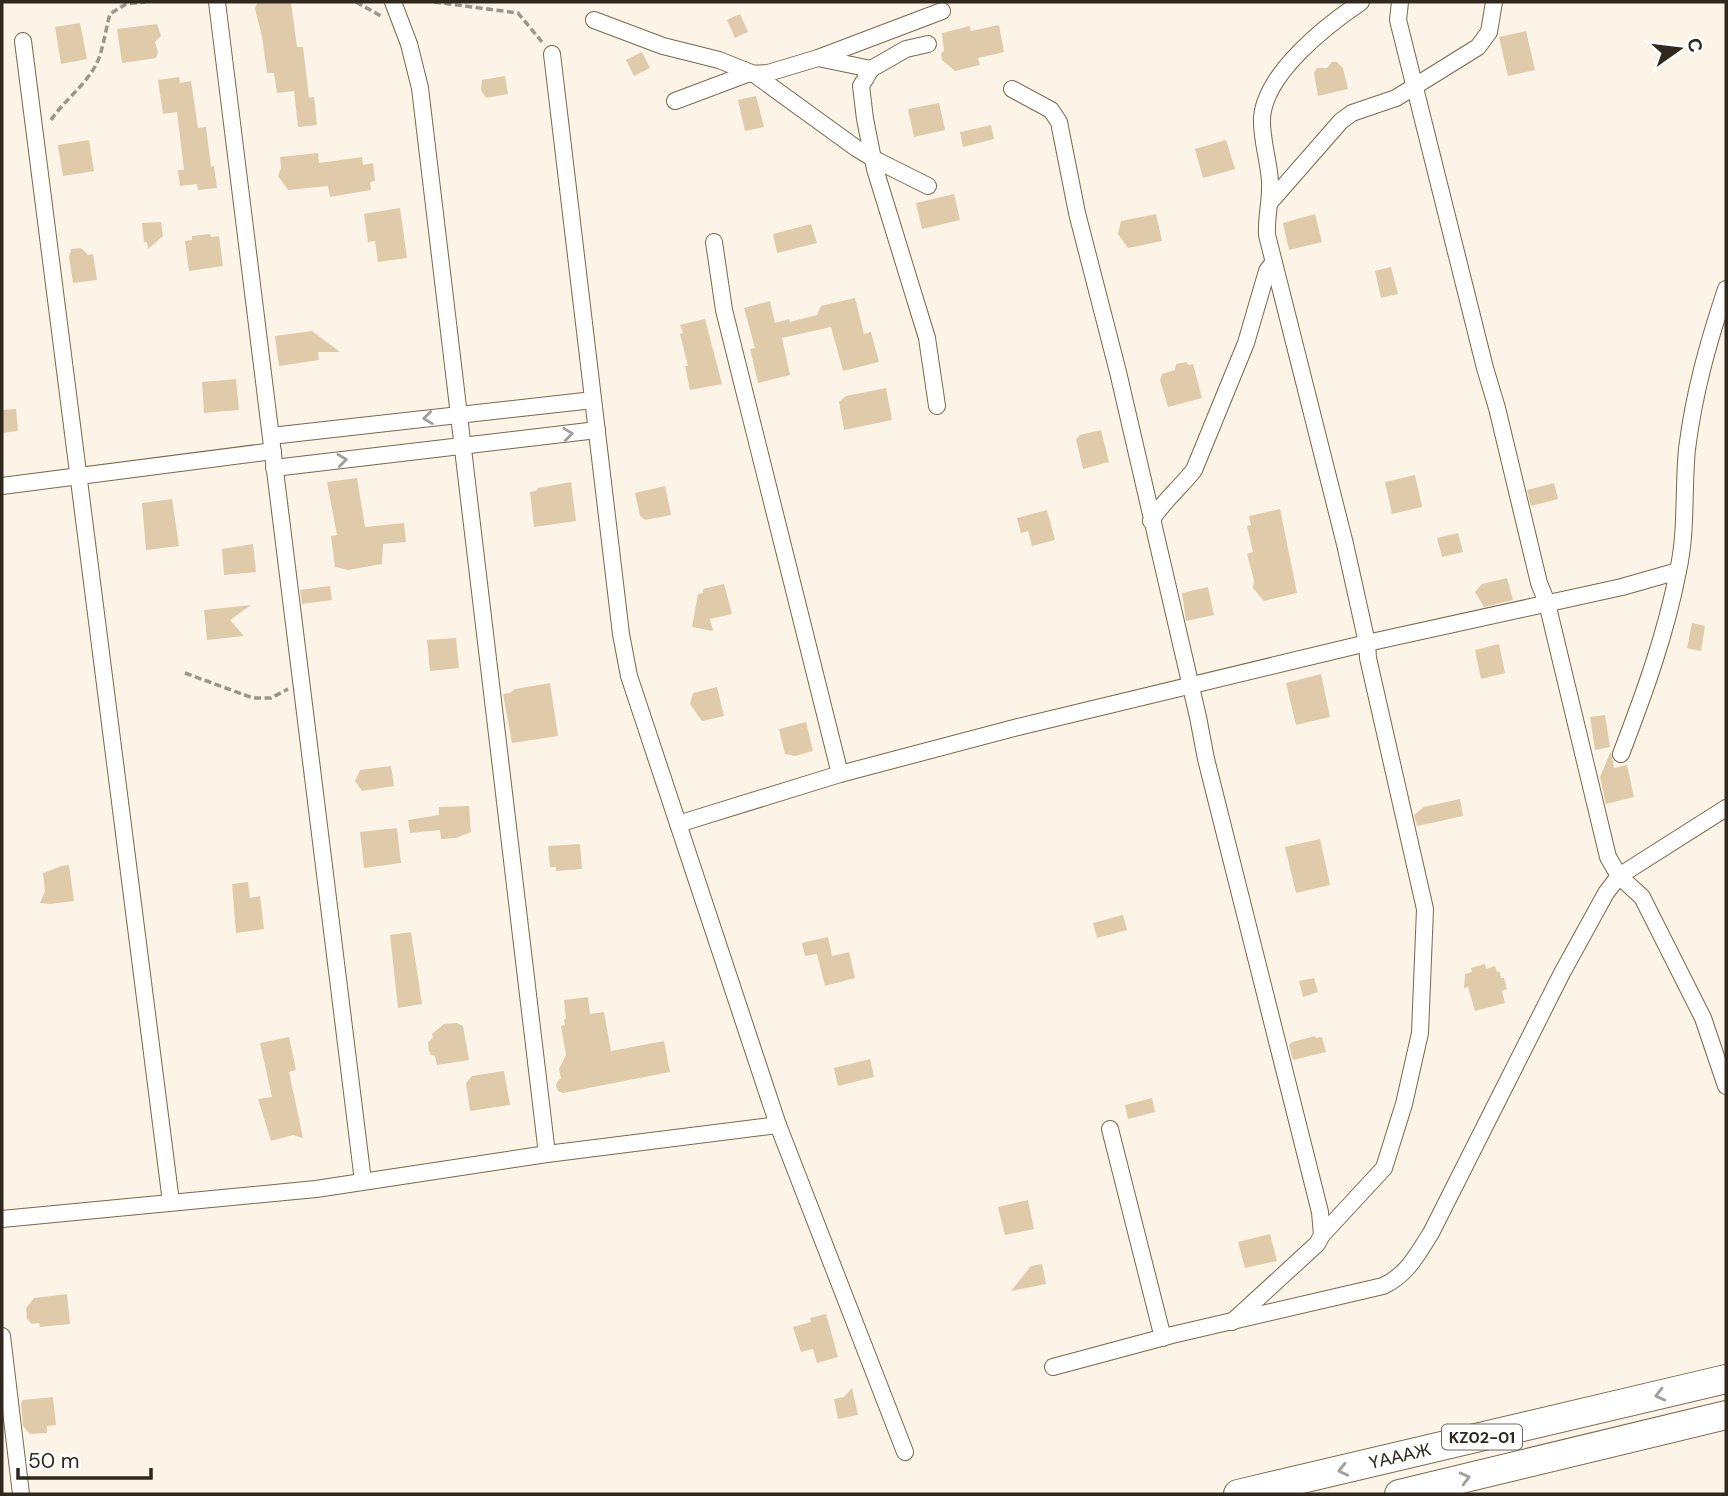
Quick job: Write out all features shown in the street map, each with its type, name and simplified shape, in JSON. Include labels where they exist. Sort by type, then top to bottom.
[{"type":"highway","name":"ҮАААЖ","points":[[1238,1494],[1726,1379]]},
{"type":"highway","name":"ҮАААЖ","points":[[1399,1494],[1726,1415]]},
{"type":"street","points":[[217,2],[363,1181]]},
{"type":"street","points":[[393,2],[409,44],[420,88],[547,1154]]},
{"type":"street","points":[[1232,1322],[1317,1244],[1322,1235],[1384,1168],[1404,1104],[1420,1033],[1425,909],[1322,450],[1267,235],[1266,216],[1271,201],[1269,163],[1262,118],[1266,98],[1276,81],[1307,46],[1337,18],[1361,2]]},
{"type":"street","points":[[1400,2],[1398,20],[1539,583],[1547,603],[1608,857],[1619,876],[1642,897],[1703,1018],[1726,1086]]},
{"type":"street","points":[[1271,201],[1341,121],[1352,113],[1396,98],[1478,47],[1489,32],[1494,2]]},
{"type":"street","points":[[675,100],[754,74],[768,73],[818,58],[942,11]]},
{"type":"street","points":[[594,20],[663,46],[719,60],[754,74],[874,159],[928,186]]},
{"type":"street","points":[[23,41],[171,1202]]},
{"type":"street","points":[[928,44],[906,49],[872,69],[861,86],[874,159],[927,338],[937,406]]},
{"type":"street","points":[[552,54],[621,634],[629,676],[778,1125],[905,1452]]},
{"type":"street","points":[[818,58],[872,69]]},
{"type":"street","points":[[1013,89],[1051,110],[1059,122],[1077,213],[1118,372],[1206,759],[1293,1101],[1320,1212],[1322,1235]]},
{"type":"street","points":[[714,242],[724,310],[840,774]]},
{"type":"street","points":[[1152,520],[1161,505],[1181,488],[1194,470],[1245,343],[1267,271],[1273,263]]},
{"type":"street","points":[[1621,754],[1654,667],[1678,571],[1687,449],[1706,348],[1726,289]]},
{"type":"street","points":[[2,486],[459,415],[593,400]]},
{"type":"street","points":[[274,468],[597,430]]},
{"type":"street","points":[[678,824],[840,774],[1018,727],[1367,643],[1622,587],[1678,571]]},
{"type":"street","points":[[1053,1367],[1383,1286],[1397,1280],[1410,1267],[1462,1173],[1562,973],[1606,893],[1619,876],[1726,808]]},
{"type":"street","points":[[2,1219],[316,1189],[547,1154],[778,1125]]},
{"type":"street","points":[[1110,1129],[1163,1338]]},
{"type":"street","points":[[2,1336],[20,1494]]},
{"type":"path","points":[[36,143],[60,106],[85,80],[99,59],[110,14],[126,4],[145,2]]},
{"type":"path","points":[[434,2],[518,13],[552,54]]},
{"type":"path","points":[[185,673],[253,698],[271,698],[301,682]]},
{"type":"building","points":[[291,2],[297,47],[303,47],[309,98],[314,97],[317,125],[298,127],[294,91],[277,93],[274,73],[267,73],[255,9],[257,3]]},
{"type":"building","points":[[740,14],[748,32],[735,38],[727,20]]},
{"type":"building","points":[[80,23],[87,59],[61,64],[55,27]]},
{"type":"building","points":[[157,24],[161,36],[155,42],[158,52],[156,58],[122,63],[117,29]]},
{"type":"building","points":[[999,25],[1004,52],[978,58],[980,65],[955,71],[942,60],[942,33],[970,26],[971,31]]},
{"type":"building","points":[[1526,31],[1535,70],[1508,76],[1499,37]]},
{"type":"building","points":[[642,52],[650,68],[634,76],[626,60]]},
{"type":"building","points":[[1332,62],[1337,62],[1343,68],[1348,89],[1318,96],[1314,73],[1317,68],[1327,68]]},
{"type":"building","points":[[505,76],[508,94],[486,98],[481,90],[482,80]]},
{"type":"building","points":[[179,77],[180,83],[191,81],[198,128],[206,127],[211,167],[214,166],[217,188],[198,190],[197,184],[180,186],[178,170],[184,170],[177,112],[163,114],[158,80]]},
{"type":"building","points":[[756,96],[764,127],[745,131],[738,100]]},
{"type":"building","points":[[939,103],[945,130],[914,137],[908,109]]},
{"type":"building","points":[[991,125],[994,139],[963,147],[960,132]]},
{"type":"building","points":[[89,140],[94,171],[63,176],[58,145]]},
{"type":"building","points":[[1226,140],[1235,169],[1203,178],[1195,149]]},
{"type":"building","points":[[318,153],[319,163],[362,157],[363,165],[373,163],[375,181],[370,182],[371,190],[330,197],[328,186],[288,190],[278,176],[281,168],[280,157]]},
{"type":"building","points":[[954,194],[960,220],[922,229],[916,203]]},
{"type":"building","points":[[400,208],[407,258],[378,262],[375,241],[368,242],[364,214]]},
{"type":"building","points":[[1156,214],[1162,241],[1128,248],[1118,234],[1121,221]]},
{"type":"building","points":[[1315,214],[1322,242],[1289,250],[1283,223]]},
{"type":"building","points":[[161,222],[163,236],[148,249],[147,242],[144,242],[142,223]]},
{"type":"building","points":[[811,224],[817,243],[777,253],[773,234]]},
{"type":"building","points":[[210,234],[211,237],[219,236],[223,266],[189,271],[185,241],[192,240],[192,236]]},
{"type":"building","points":[[81,248],[88,255],[93,254],[97,280],[73,283],[69,257],[71,249]]},
{"type":"building","points":[[1391,267],[1398,294],[1381,298],[1375,271]]},
{"type":"building","points":[[855,298],[864,334],[871,332],[879,362],[843,371],[831,327],[782,338],[790,375],[758,383],[750,349],[755,348],[744,308],[770,301],[775,323],[789,319],[790,322],[817,315],[821,306]]},
{"type":"building","points":[[705,319],[722,384],[690,390],[680,325]]},
{"type":"building","points":[[312,331],[340,352],[318,352],[319,360],[279,366],[275,336]]},
{"type":"building","points":[[1176,364],[1193,364],[1202,398],[1168,407],[1160,380],[1162,374],[1175,370]]},
{"type":"building","points":[[236,379],[239,410],[204,413],[202,382]]},
{"type":"building","points":[[886,388],[892,420],[844,430],[839,402],[846,396]]},
{"type":"building","points":[[16,409],[18,431],[2,433],[2,410]]},
{"type":"building","points":[[1101,430],[1109,462],[1083,469],[1076,439],[1080,435]]},
{"type":"building","points":[[1415,475],[1422,507],[1392,514],[1385,482]]},
{"type":"building","points":[[357,478],[365,527],[404,523],[406,542],[383,544],[382,564],[348,570],[335,567],[331,536],[337,535],[327,482]]},
{"type":"building","points":[[571,482],[576,521],[534,527],[530,492]]},
{"type":"building","points":[[1554,483],[1558,499],[1531,506],[1527,490]]},
{"type":"building","points":[[665,486],[671,515],[645,520],[640,516],[635,493]]},
{"type":"building","points":[[172,499],[179,546],[146,550],[142,503]]},
{"type":"building","points":[[1280,509],[1297,593],[1264,601],[1253,588],[1254,580],[1247,554],[1253,552],[1247,526],[1251,525],[1249,516]]},
{"type":"building","points":[[1047,510],[1055,540],[1032,546],[1028,531],[1021,533],[1017,518]]},
{"type":"building","points":[[1458,533],[1463,552],[1442,557],[1437,538]]},
{"type":"building","points":[[253,544],[256,572],[224,575],[222,549]]},
{"type":"building","points":[[1507,578],[1513,600],[1484,607],[1475,592],[1482,584]]},
{"type":"building","points":[[724,584],[732,614],[710,619],[713,631],[692,627],[698,594],[703,593],[703,589]]},
{"type":"building","points":[[330,586],[332,600],[302,604],[300,590]]},
{"type":"building","points":[[1208,587],[1214,615],[1186,621],[1182,593]]},
{"type":"building","points":[[251,605],[230,620],[244,636],[207,640],[204,610]]},
{"type":"building","points":[[1692,623],[1705,626],[1701,651],[1687,648]]},
{"type":"building","points":[[456,638],[459,668],[430,671],[427,640]]},
{"type":"building","points":[[1499,644],[1505,673],[1481,679],[1475,650]]},
{"type":"building","points":[[1321,674],[1330,717],[1296,725],[1286,683]]},
{"type":"building","points":[[550,683],[558,736],[512,743],[503,694],[515,689]]},
{"type":"building","points":[[717,687],[724,716],[702,721],[690,704],[693,693]]},
{"type":"building","points":[[1605,715],[1610,747],[1595,750],[1590,717]]},
{"type":"building","points":[[806,722],[813,751],[795,756],[785,754],[779,729]]},
{"type":"building","points":[[1611,751],[1614,768],[1627,765],[1634,797],[1606,804],[1600,777]]},
{"type":"building","points":[[391,766],[394,786],[362,791],[355,781],[360,770]]},
{"type":"building","points":[[1460,799],[1463,816],[1417,826],[1414,815],[1424,807]]},
{"type":"building","points":[[469,806],[471,832],[456,838],[441,839],[440,830],[410,833],[408,820],[439,815],[439,807]]},
{"type":"building","points":[[397,828],[401,863],[364,868],[360,832]]},
{"type":"building","points":[[1320,839],[1330,885],[1296,893],[1285,847]]},
{"type":"building","points":[[580,844],[582,869],[556,871],[556,867],[550,867],[548,846]]},
{"type":"building","points":[[69,865],[74,901],[40,903],[45,891],[43,873]]},
{"type":"building","points":[[248,882],[250,898],[260,896],[264,929],[236,933],[232,884]]},
{"type":"building","points":[[1123,915],[1127,930],[1097,938],[1093,923]]},
{"type":"building","points":[[411,932],[422,1004],[398,1008],[390,935]]},
{"type":"building","points":[[828,937],[832,956],[849,952],[855,978],[825,986],[817,954],[805,956],[802,943]]},
{"type":"building","points":[[1485,964],[1486,969],[1495,966],[1501,978],[1504,978],[1507,989],[1502,991],[1505,1003],[1475,1011],[1468,987],[1464,988],[1465,974],[1472,972],[1471,968]]},
{"type":"building","points":[[1314,978],[1318,992],[1303,997],[1299,981]]},
{"type":"building","points":[[588,997],[590,1014],[604,1012],[611,1051],[664,1041],[670,1072],[563,1093],[558,1091],[556,1086],[561,1078],[559,1069],[566,1055],[561,1026],[565,1025],[566,1019],[564,1000]]},
{"type":"building","points":[[457,1023],[463,1026],[469,1060],[437,1065],[435,1056],[429,1051],[428,1042],[433,1038],[432,1034],[444,1024]]},
{"type":"building","points":[[1315,1036],[1322,1037],[1326,1052],[1293,1060],[1289,1045]]},
{"type":"building","points":[[289,1037],[296,1070],[289,1072],[303,1138],[293,1135],[271,1141],[258,1099],[272,1097],[260,1043]]},
{"type":"building","points":[[870,1059],[874,1077],[838,1086],[834,1068]]},
{"type":"building","points":[[504,1071],[510,1105],[470,1111],[466,1083],[472,1076]]},
{"type":"building","points":[[1152,1098],[1155,1112],[1128,1119],[1125,1105]]},
{"type":"building","points":[[1028,1200],[1034,1229],[1005,1235],[998,1207]]},
{"type":"building","points":[[1270,1234],[1277,1261],[1245,1268],[1238,1242]]},
{"type":"building","points":[[1042,1264],[1046,1284],[1011,1291],[1031,1266]]},
{"type":"building","points":[[67,1294],[70,1324],[40,1327],[39,1323],[32,1324],[27,1319],[26,1308],[34,1298]]},
{"type":"building","points":[[826,1314],[838,1357],[817,1363],[813,1349],[801,1352],[793,1327],[811,1322],[810,1318]]},
{"type":"building","points":[[852,1388],[858,1415],[838,1419],[834,1399],[844,1397]]},
{"type":"building","points":[[53,1397],[56,1425],[47,1426],[47,1433],[30,1434],[23,1426],[21,1403],[23,1400]]}]
